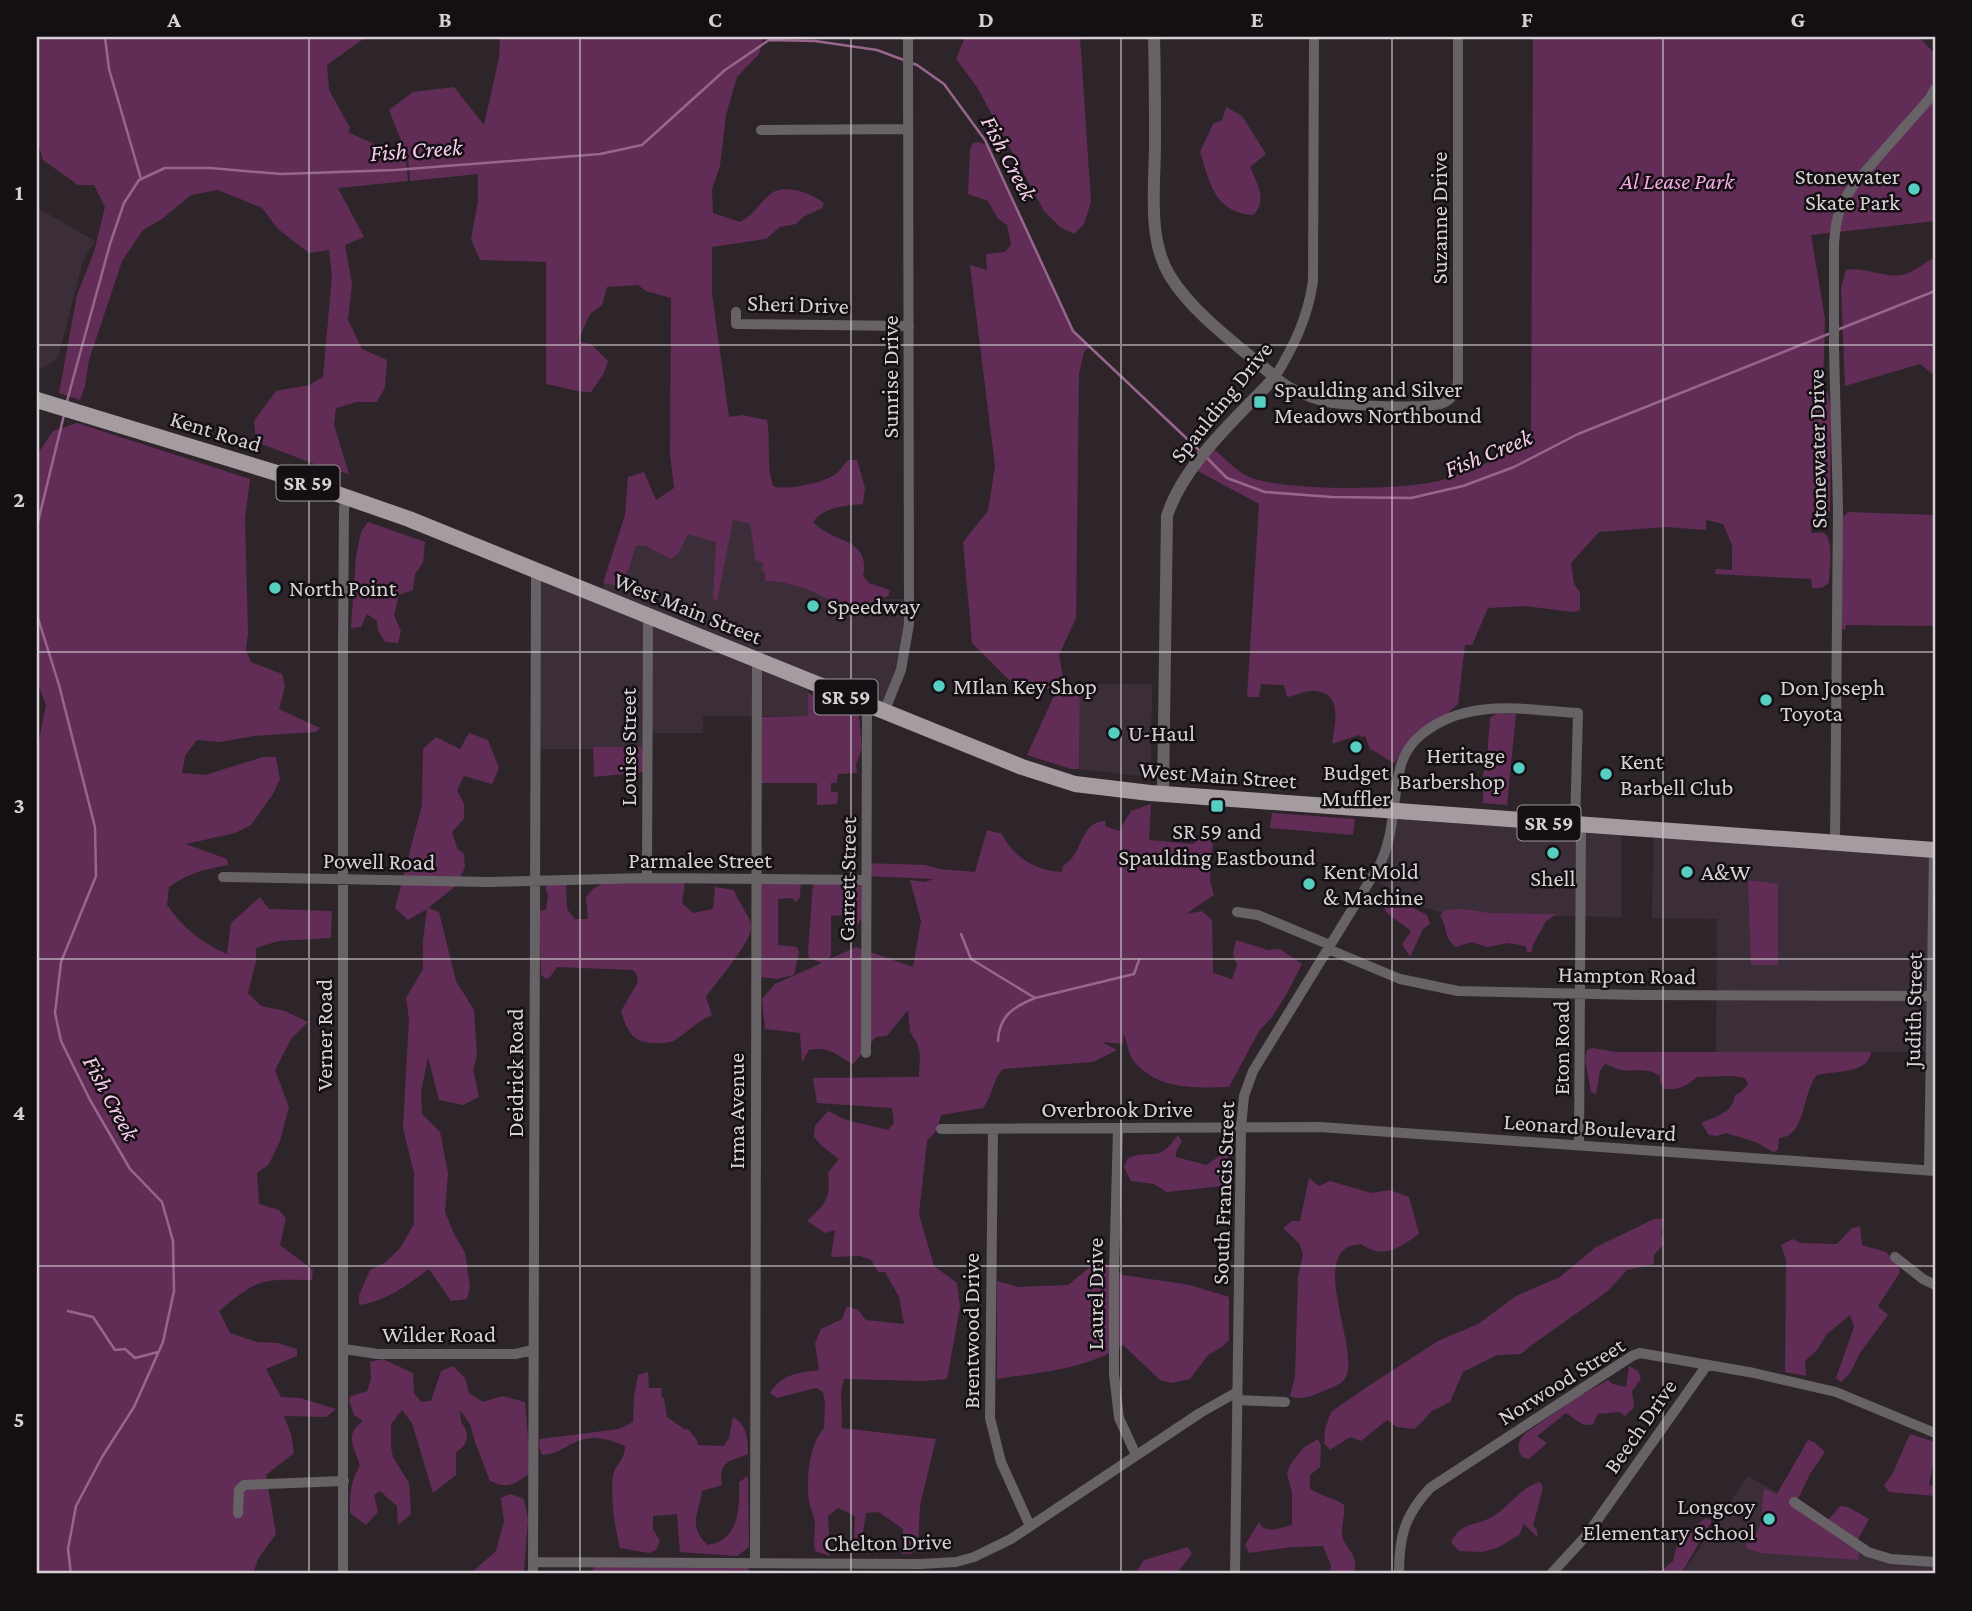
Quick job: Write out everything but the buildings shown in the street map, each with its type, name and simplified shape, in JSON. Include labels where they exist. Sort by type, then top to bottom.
[{"type":"main road","name":"Kent Road","points":[[37,400],[280,474],[409,519],[536,571]]},
{"type":"main road","name":"West Main Street","points":[[536,571],[884,712],[1056,779],[1092,788],[1935,850]]},
{"type":"street","name":"Sunrise Drive","points":[[884,712],[903,663],[909,624],[908,37]]},
{"type":"street","points":[[1154,37],[1156,229],[1165,267],[1180,290],[1195,306],[1275,377]]},
{"type":"street","name":"Spaulding Drive","points":[[1163,794],[1166,531],[1171,506],[1192,468],[1275,377],[1296,340],[1310,302],[1313,281],[1314,37]]},
{"type":"street","name":"Suzanne Drive","points":[[1275,377],[1304,394],[1338,404],[1436,406],[1451,397],[1457,388],[1458,37]]},
{"type":"street","name":"Stonewater Drive","points":[[1835,843],[1838,509],[1834,243],[1841,204],[1856,182],[1935,89]]},
{"type":"street","points":[[761,130],[908,129]]},
{"type":"street","name":"Sheri Drive","points":[[736,312],[736,324],[909,326]]},
{"type":"street","name":"Verner Road","points":[[343,1574],[343,651],[346,497]]},
{"type":"street","name":"Deidrick Road","points":[[533,1574],[536,571]]},
{"type":"street","name":"Louise Street","points":[[647,878],[648,617]]},
{"type":"street","name":"Irma Avenue","points":[[755,1561],[757,661]]},
{"type":"street","name":"Garrett Street","points":[[866,1052],[867,705]]},
{"type":"street","name":"South Francis Street","points":[[1235,1574],[1241,1128],[1244,1096],[1253,1071],[1384,857],[1395,811],[1398,774],[1405,754],[1417,738],[1448,717],[1466,710],[1486,708],[1578,713]]},
{"type":"street","name":"Eton Road","points":[[1578,713],[1579,1145]]},
{"type":"street","name":"Judith Street","points":[[1932,1170],[1935,850]]},
{"type":"street","name":"Powell Road","points":[[223,877],[535,881]]},
{"type":"street","name":"Parmalee Street","points":[[535,881],[647,878],[865,880]]},
{"type":"street","name":"Hampton Road","points":[[1237,912],[1258,915],[1399,979],[1441,989],[1580,994],[1933,996]]},
{"type":"street","name":"Leonard Boulevard","points":[[1241,1128],[1320,1127],[1932,1170]]},
{"type":"street","name":"Overbrook Drive","points":[[941,1129],[1241,1128]]},
{"type":"street","name":"Brentwood Drive","points":[[993,1129],[990,1418],[1001,1462],[1030,1526]]},
{"type":"street","name":"Laurel Drive","points":[[1118,1129],[1114,1374],[1119,1418],[1136,1455]]},
{"type":"street","points":[[1895,1257],[1935,1285]]},
{"type":"street","name":"Wilder Road","points":[[344,1349],[378,1354],[515,1354],[533,1350]]},
{"type":"street","name":"Norwood Street","points":[[1399,1574],[1401,1538],[1405,1522],[1415,1504],[1446,1477],[1632,1356],[1649,1353],[1767,1375],[1836,1392],[1935,1433]]},
{"type":"street","name":"Beech Drive","points":[[1551,1574],[1586,1536],[1707,1365]]},
{"type":"street","points":[[1237,1396],[1285,1402]]},
{"type":"street","name":"Chelton Drive","points":[[533,1562],[956,1562],[988,1552],[1200,1413],[1237,1396]]},
{"type":"street","points":[[238,1513],[239,1490],[244,1485],[344,1481]]},
{"type":"street","points":[[1794,1502],[1868,1552],[1891,1559],[1935,1562]]},
{"type":"shaded area","points":[[37,211],[43,211],[95,241],[83,261],[58,357],[37,370]]},
{"type":"shaded area","points":[[755,500],[849,599],[909,599],[907,645],[884,712],[808,682],[808,716],[703,716],[703,733],[649,733],[648,749],[534,749],[536,571],[600,597],[629,501]]},
{"type":"shaded area","points":[[1080,684],[1152,684],[1151,777],[1079,769]]},
{"type":"shaded area","points":[[1395,811],[1621,828],[1622,917],[1450,915],[1422,907],[1372,879]]},
{"type":"shaded area","points":[[1654,830],[1935,850],[1935,1052],[1716,1052],[1717,919],[1652,918]]},
{"type":"shaded area","name":"Longcoy Elementary School","points":[[1748,1476],[1794,1502],[1868,1552],[1935,1562],[1935,1574],[1682,1574]]},
{"type":"green space","points":[[37,37],[366,37],[327,65],[329,90],[350,128],[348,132],[406,159],[408,181],[338,188],[364,237],[345,245],[352,284],[348,320],[362,349],[387,360],[385,387],[377,402],[357,402],[336,408],[334,425],[349,474],[256,442],[254,421],[276,391],[309,385],[323,377],[332,276],[329,250],[309,253],[278,229],[262,208],[218,190],[191,195],[162,219],[143,230],[122,261],[89,360],[80,400],[59,393],[77,295],[94,252],[105,207],[94,185],[78,185],[43,160],[37,140]]},
{"type":"green space","points":[[500,37],[764,37],[759,54],[737,77],[726,115],[720,166],[712,189],[713,213],[740,222],[768,196],[788,189],[812,195],[824,203],[822,208],[803,217],[796,224],[780,227],[766,239],[712,247],[712,294],[729,417],[742,415],[767,420],[773,486],[787,488],[814,483],[836,474],[848,460],[857,460],[865,488],[863,504],[829,510],[813,522],[856,548],[864,563],[863,576],[869,583],[890,590],[888,596],[848,611],[808,590],[786,583],[765,581],[765,572],[761,571],[764,564],[757,560],[756,562],[750,524],[733,520],[717,601],[713,599],[716,542],[688,534],[678,554],[670,559],[647,546],[636,545],[629,569],[620,586],[603,583],[625,515],[628,477],[644,472],[656,500],[674,488],[670,454],[671,298],[646,291],[638,285],[607,287],[602,305],[590,314],[578,341],[591,344],[608,361],[604,373],[591,392],[546,384],[546,262],[480,260],[471,239],[478,201],[478,174],[410,181],[408,158],[389,110],[413,92],[454,87],[484,125],[499,58]]},
{"type":"green space","points":[[965,37],[1080,37],[1091,202],[1084,224],[1074,234],[1060,227],[1044,211],[977,87],[956,59]]},
{"type":"green space","name":"Al Lease Park","points":[[1533,37],[1919,37],[1935,54],[1935,221],[1811,235],[1825,319],[1823,387],[1828,392],[1831,413],[1830,511],[1828,518],[1812,522],[1811,533],[1823,533],[1829,541],[1829,582],[1821,588],[1812,588],[1811,579],[1715,574],[1716,569],[1732,570],[1732,545],[1723,524],[1706,520],[1706,530],[1666,527],[1599,532],[1571,563],[1574,584],[1580,592],[1580,610],[1574,612],[1523,606],[1488,608],[1472,645],[1465,645],[1458,704],[1417,733],[1395,763],[1370,749],[1365,736],[1359,735],[1332,744],[1335,710],[1329,697],[1323,693],[1310,691],[1287,697],[1284,685],[1261,684],[1259,697],[1247,697],[1259,504],[1192,468],[1211,446],[1244,474],[1266,482],[1345,488],[1401,486],[1425,484],[1454,476],[1531,442]]},
{"type":"green space","points":[[1226,107],[1242,116],[1266,154],[1250,167],[1260,198],[1260,204],[1253,215],[1240,213],[1222,202],[1211,185],[1200,152],[1213,124],[1222,120]]},
{"type":"green space","points":[[973,143],[988,145],[1073,331],[1089,347],[1084,352],[1079,374],[1076,618],[1059,655],[1064,683],[1080,684],[1079,769],[1027,755],[1057,689],[1016,687],[972,643],[963,542],[988,511],[995,466],[970,265],[987,270],[986,254],[1005,252],[1011,244],[1007,225],[998,219],[988,201],[968,194],[970,150]]},
{"type":"green space","points":[[1935,257],[1935,376],[1920,364],[1845,386],[1841,288],[1846,270],[1906,274]]},
{"type":"green space","points":[[77,423],[250,479],[245,518],[248,633],[246,650],[251,662],[282,674],[285,686],[279,709],[320,728],[316,732],[254,736],[219,742],[197,740],[185,756],[182,773],[205,775],[263,757],[276,757],[280,779],[251,825],[235,833],[186,844],[227,859],[228,865],[197,872],[176,882],[169,887],[167,905],[193,934],[227,954],[231,923],[260,897],[269,909],[332,911],[331,938],[278,941],[256,948],[256,961],[248,993],[261,1006],[285,1011],[308,1022],[291,1039],[275,1070],[289,1107],[280,1141],[269,1164],[257,1173],[259,1204],[279,1210],[286,1218],[280,1245],[313,1270],[312,1280],[271,1281],[253,1286],[219,1311],[230,1333],[257,1342],[278,1343],[297,1349],[297,1356],[266,1369],[281,1397],[300,1398],[336,1409],[326,1417],[284,1416],[294,1453],[266,1475],[276,1534],[258,1559],[253,1574],[37,1574],[37,750],[46,705],[37,681],[37,455],[53,431]]},
{"type":"green space","points":[[1848,512],[1935,515],[1935,626],[1846,625],[1845,630],[1841,629],[1842,518]]},
{"type":"green space","points":[[368,522],[425,542],[423,563],[415,574],[413,590],[399,595],[394,615],[401,631],[398,643],[385,642],[378,630],[377,621],[367,614],[361,627],[351,628],[356,556],[361,532]]},
{"type":"green space","points":[[808,693],[858,713],[859,716],[862,748],[856,764],[857,773],[838,774],[837,783],[831,783],[831,792],[838,792],[837,804],[817,805],[817,783],[761,783],[761,717],[808,716]]},
{"type":"green space","points":[[1497,713],[1516,714],[1507,805],[1483,803],[1483,775],[1490,718]]},
{"type":"green space","points":[[469,733],[488,740],[499,768],[492,784],[464,776],[457,790],[464,804],[464,819],[452,832],[457,848],[464,854],[465,867],[457,885],[428,908],[439,912],[456,981],[474,1010],[477,1056],[473,1069],[479,1097],[463,1105],[439,1100],[428,1057],[421,1092],[422,1114],[440,1132],[448,1173],[445,1212],[465,1253],[470,1287],[467,1299],[451,1301],[429,1269],[388,1296],[359,1305],[359,1295],[370,1270],[386,1262],[400,1248],[414,1224],[414,1173],[403,1128],[409,1019],[406,998],[423,969],[427,909],[408,920],[395,908],[422,805],[423,749],[436,737],[460,749]]},
{"type":"green space","points":[[593,747],[644,747],[644,772],[594,777]]},
{"type":"green space","points":[[1151,804],[1149,840],[1194,844],[1195,838],[1213,839],[1210,881],[1214,895],[1186,914],[1202,911],[1212,920],[1213,973],[1232,979],[1237,965],[1233,954],[1236,940],[1268,950],[1280,949],[1302,964],[1272,1017],[1259,1031],[1229,1087],[1190,1087],[1153,1077],[1133,1060],[1124,1034],[1123,1044],[1102,1042],[1117,1050],[1093,1062],[1003,1069],[983,1108],[941,1115],[937,1130],[927,1141],[919,1214],[934,1266],[957,1283],[960,1307],[947,1379],[844,1379],[841,1392],[842,1428],[936,1439],[920,1505],[918,1550],[902,1554],[903,1529],[879,1512],[866,1513],[860,1551],[854,1539],[855,1516],[838,1508],[828,1516],[830,1556],[815,1551],[815,1523],[809,1502],[808,1473],[815,1444],[824,1428],[823,1392],[816,1388],[777,1398],[770,1393],[785,1378],[819,1370],[815,1343],[821,1329],[842,1319],[847,1306],[858,1310],[866,1320],[904,1324],[899,1297],[885,1272],[878,1272],[871,1260],[860,1256],[831,1257],[835,1230],[825,1233],[807,1221],[826,1200],[829,1189],[828,1173],[839,1159],[814,1137],[815,1126],[828,1111],[846,1120],[888,1130],[894,1123],[892,1108],[817,1103],[813,1078],[919,1077],[920,1055],[910,1032],[908,1010],[887,1036],[876,1037],[853,1064],[823,1049],[809,1050],[802,1062],[800,1033],[765,1029],[762,999],[775,984],[822,963],[809,958],[808,952],[813,884],[861,884],[862,918],[858,925],[844,915],[831,916],[831,956],[828,960],[856,947],[913,967],[921,921],[910,880],[925,882],[934,879],[865,876],[865,863],[925,865],[975,872],[987,830],[1002,834],[1019,856],[1034,866],[1062,872],[1063,866],[1075,854],[1091,826],[1106,821],[1105,826],[1119,831],[1131,811]]},
{"type":"green space","points":[[1272,813],[1355,819],[1353,835],[1270,828]]},
{"type":"green space","points":[[756,879],[801,880],[800,897],[796,902],[792,898],[778,899],[778,945],[797,947],[799,952],[794,975],[777,979],[759,977]]},
{"type":"green space","points":[[1748,880],[1778,884],[1778,965],[1751,965]]},
{"type":"green space","points":[[605,882],[685,882],[682,903],[693,913],[713,909],[715,887],[734,890],[751,924],[747,940],[706,997],[712,1015],[673,1041],[643,1041],[633,1036],[626,1026],[621,1011],[638,982],[633,970],[557,967],[546,979],[541,975],[539,911],[546,910],[548,895],[545,888],[550,883],[566,884],[567,909],[575,919],[588,919],[586,897]]},
{"type":"green space","points":[[1387,900],[1400,901],[1427,915],[1430,924],[1423,929],[1410,957],[1402,944],[1411,931],[1387,913],[1383,906]]},
{"type":"green space","points":[[1463,909],[1489,913],[1557,914],[1546,921],[1532,952],[1527,952],[1526,946],[1508,943],[1487,947],[1472,942],[1456,947],[1449,940],[1440,916],[1445,910]]},
{"type":"green space","points":[[1593,1048],[1616,1052],[1871,1052],[1869,1059],[1858,1068],[1817,1075],[1809,1089],[1799,1123],[1789,1135],[1779,1138],[1778,1150],[1773,1152],[1756,1142],[1726,1133],[1709,1135],[1701,1123],[1731,1106],[1735,1095],[1748,1084],[1745,1078],[1697,1077],[1682,1087],[1665,1089],[1660,1083],[1660,1076],[1655,1073],[1621,1070],[1605,1064],[1600,1071],[1596,1094],[1591,1092],[1585,1059],[1587,1050]]},
{"type":"green space","points":[[1178,1135],[1182,1141],[1176,1157],[1206,1165],[1226,1152],[1229,1154],[1231,1185],[1167,1192],[1154,1184],[1131,1181],[1124,1167],[1128,1158],[1160,1153]]},
{"type":"green space","points":[[1309,1178],[1319,1186],[1330,1181],[1371,1193],[1390,1190],[1409,1197],[1419,1234],[1397,1248],[1384,1252],[1361,1244],[1351,1246],[1338,1258],[1336,1289],[1347,1345],[1347,1374],[1336,1386],[1298,1398],[1290,1396],[1295,1377],[1298,1277],[1303,1254],[1299,1243],[1283,1228],[1292,1221],[1300,1221]]},
{"type":"green space","points":[[1664,1218],[1661,1233],[1664,1244],[1654,1255],[1654,1264],[1627,1270],[1608,1291],[1521,1354],[1497,1355],[1463,1372],[1450,1402],[1432,1411],[1415,1429],[1397,1427],[1387,1420],[1361,1441],[1350,1437],[1330,1450],[1324,1443],[1325,1429],[1331,1412],[1367,1387],[1438,1341],[1478,1324],[1516,1296],[1560,1277],[1596,1247],[1654,1219]]},
{"type":"green space","points":[[1860,1226],[1862,1245],[1886,1252],[1900,1268],[1899,1274],[1878,1306],[1888,1315],[1860,1353],[1850,1373],[1841,1382],[1836,1378],[1854,1327],[1850,1315],[1826,1335],[1817,1350],[1805,1361],[1806,1376],[1785,1372],[1786,1260],[1781,1245],[1793,1239],[1800,1243],[1837,1244],[1852,1228]]},
{"type":"green space","points":[[1090,1254],[1123,1275],[1190,1285],[1229,1297],[1229,1340],[1208,1355],[1190,1379],[1171,1383],[1160,1380],[1123,1345],[1078,1365],[997,1379],[997,1281],[1018,1287],[1068,1285],[1090,1267]]},
{"type":"green space","points":[[383,1359],[413,1373],[414,1393],[421,1402],[431,1401],[441,1371],[453,1366],[465,1378],[469,1393],[483,1402],[502,1396],[525,1402],[531,1473],[508,1485],[490,1481],[470,1424],[460,1410],[467,1438],[456,1452],[456,1475],[433,1493],[412,1423],[402,1410],[391,1424],[391,1447],[393,1457],[409,1483],[411,1514],[398,1525],[397,1506],[380,1491],[374,1495],[378,1512],[366,1525],[350,1513],[352,1483],[360,1466],[352,1436],[353,1431],[363,1421],[354,1415],[349,1400],[351,1396],[367,1391],[371,1379],[370,1362]]},
{"type":"green space","points":[[1629,1366],[1638,1371],[1641,1379],[1632,1391],[1634,1407],[1625,1416],[1619,1412],[1598,1414],[1593,1424],[1589,1425],[1582,1424],[1566,1413],[1537,1436],[1547,1443],[1529,1459],[1522,1457],[1518,1446],[1524,1434],[1608,1380],[1626,1387]]},
{"type":"green space","points":[[648,1372],[649,1388],[662,1388],[661,1395],[667,1417],[689,1430],[698,1445],[724,1446],[729,1438],[733,1417],[744,1428],[748,1454],[723,1467],[722,1485],[702,1491],[696,1520],[698,1532],[708,1545],[726,1537],[736,1522],[739,1482],[748,1476],[749,1547],[737,1556],[680,1552],[677,1514],[653,1516],[653,1529],[660,1541],[656,1550],[649,1553],[620,1548],[612,1484],[625,1446],[590,1438],[542,1455],[540,1439],[619,1429],[633,1422],[638,1375]]},
{"type":"green space","points":[[1910,1434],[1935,1442],[1929,1485],[1935,1486],[1935,1496],[1889,1492],[1884,1485],[1892,1475]]},
{"type":"green space","points":[[1318,1439],[1321,1446],[1320,1467],[1310,1475],[1310,1489],[1344,1505],[1342,1533],[1355,1560],[1354,1574],[1330,1574],[1331,1565],[1323,1546],[1249,1553],[1245,1545],[1259,1522],[1263,1528],[1273,1530],[1292,1525],[1292,1492],[1287,1474],[1290,1465],[1303,1448]]},
{"type":"green space","points":[[1808,1440],[1825,1452],[1810,1474],[1795,1505],[1828,1520],[1840,1506],[1848,1507],[1869,1519],[1854,1547],[1859,1551],[1858,1560],[1761,1553],[1747,1549],[1745,1545],[1760,1526],[1764,1490],[1777,1494]]},
{"type":"green space","points":[[1540,1482],[1543,1487],[1533,1526],[1537,1530],[1537,1537],[1524,1524],[1519,1535],[1497,1548],[1482,1552],[1459,1551],[1451,1542],[1464,1527],[1492,1517],[1527,1488]]},
{"type":"green space","points":[[510,1494],[524,1499],[528,1520],[524,1570],[520,1574],[470,1574],[496,1551],[504,1521],[501,1498]]},
{"type":"green space","points":[[1706,1518],[1712,1521],[1681,1574],[1646,1574],[1649,1570],[1660,1572],[1673,1561],[1679,1537]]},
{"type":"green space","points":[[1188,1547],[1192,1554],[1176,1574],[1137,1574],[1144,1560]]},
{"type":"green space","points":[[746,1561],[750,1574],[590,1574],[598,1562]]},
{"type":"waterway","points":[[105,37],[109,69],[141,179]]},
{"type":"waterway","name":"Fish Creek","points":[[67,401],[110,244],[124,203],[139,180],[165,168],[210,168],[281,174],[395,170],[600,154],[642,145],[725,70],[769,40],[815,41],[877,50],[917,65],[944,84],[985,140],[1073,331],[1201,452]]},
{"type":"waterway","name":"Fish Creek","points":[[1837,330],[1935,291]]},
{"type":"waterway","name":"Fish Creek","points":[[1206,457],[1227,478],[1265,492],[1332,497],[1411,498],[1463,486],[1514,467],[1578,434],[1831,333]]},
{"type":"waterway","name":"Fish Creek","points":[[37,526],[64,415]]},
{"type":"waterway","name":"Fish Creek","points":[[37,615],[59,685],[95,827],[96,876],[61,962],[55,1013],[61,1041],[90,1100],[130,1169],[162,1202],[173,1241],[174,1291],[163,1342],[134,1407],[102,1457],[76,1506],[68,1549],[71,1574]]},
{"type":"waterway","points":[[961,934],[971,959],[1035,998]]},
{"type":"waterway","points":[[998,1041],[1004,1019],[1020,1005],[1035,998],[1134,974],[1139,960]]},
{"type":"waterway","points":[[68,1311],[93,1317],[115,1350],[125,1349],[135,1358],[158,1352]]},
{"type":"place","name":"Stonewater Skate Park","points":[[1914,189]]},
{"type":"place","name":"Spaulding and Silver Meadows Northbound","points":[[1260,402]]},
{"type":"place","name":"North Point","points":[[275,588]]},
{"type":"place","name":"Speedway","points":[[813,606]]},
{"type":"place","name":"MIlan Key Shop","points":[[939,686]]},
{"type":"place","name":"Don Joseph Toyota","points":[[1766,700]]},
{"type":"place","name":"U-Haul","points":[[1114,733]]},
{"type":"place","name":"Budget Muffler","points":[[1356,747]]},
{"type":"place","name":"Heritage Barbershop","points":[[1519,768]]},
{"type":"place","name":"Kent Barbell Club","points":[[1606,774]]},
{"type":"place","name":"SR 59 and Spaulding Eastbound","points":[[1217,806]]},
{"type":"place","name":"Shell","points":[[1553,853]]},
{"type":"place","name":"A&W","points":[[1687,872]]},
{"type":"place","name":"Kent Mold & Machine","points":[[1309,884]]},
{"type":"place","name":"Longcoy Elementary School","points":[[1769,1519]]}]
